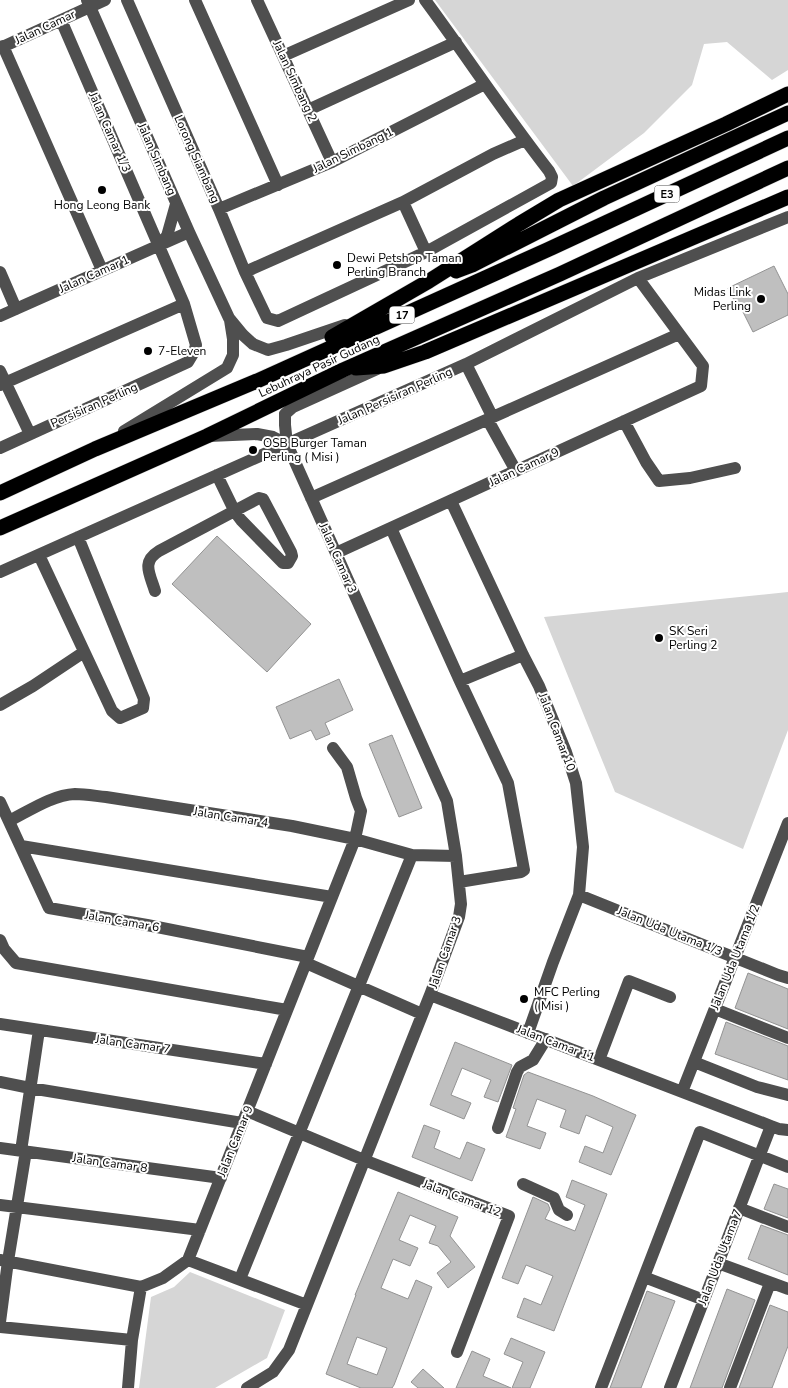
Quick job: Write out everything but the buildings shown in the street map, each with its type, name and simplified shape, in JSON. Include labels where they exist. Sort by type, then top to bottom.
[{"type":"highway","points":[[257,381],[429,281],[559,200],[788,94]]},
{"type":"highway","points":[[429,281],[472,266],[604,198],[788,113]]},
{"type":"highway","name":"Lebuhraya Pasir Gudang","points":[[0,493],[95,449],[257,381],[547,250],[788,138]]},
{"type":"highway","name":"Lebuhraya Pasir Gudang","points":[[0,528],[207,436],[343,370],[560,274],[788,168]]},
{"type":"highway","points":[[343,370],[384,366],[425,352],[788,198]]},
{"type":"street","name":"Jalan Camar","points":[[2,47],[61,20],[88,3],[105,0]]},
{"type":"street","name":"Lorong Siambang","points":[[127,0],[245,272],[267,318],[278,321],[426,252]]},
{"type":"street","points":[[195,0],[278,185]]},
{"type":"street","name":"Jalan Simbang 2","points":[[258,0],[332,162]]},
{"type":"street","points":[[283,56],[409,0]]},
{"type":"street","points":[[403,202],[426,252],[551,183],[552,177],[425,0]]},
{"type":"street","name":"Jalan Simbang","points":[[88,3],[176,204],[229,318]]},
{"type":"street","name":"Jalan Camar 1/3","points":[[61,20],[184,304],[196,345],[188,362]]},
{"type":"street","points":[[308,110],[456,42]]},
{"type":"street","points":[[2,47],[102,270]]},
{"type":"street","name":"Jalan Simbang 1","points":[[219,209],[332,162],[484,84]]},
{"type":"street","points":[[245,272],[403,202],[493,154],[525,140]]},
{"type":"street","points":[[159,245],[167,236],[176,204]]},
{"type":"street","name":"Jalan Persisiran Perling","points":[[0,572],[466,364],[638,278],[788,217]]},
{"type":"street","name":"Jalan Camar 1","points":[[0,316],[189,232]]},
{"type":"street","points":[[159,245],[177,244],[189,246],[198,252]]},
{"type":"street","points":[[0,272],[16,308]]},
{"type":"street","points":[[311,498],[679,334],[638,278]]},
{"type":"street","points":[[3,384],[184,304]]},
{"type":"street","points":[[229,318],[253,344],[268,350],[368,316]]},
{"type":"street","points":[[95,449],[227,368],[233,355],[233,339],[229,318]]},
{"type":"street","name":"Jalan Camar 9","points":[[336,553],[701,386],[703,366],[679,334]]},
{"type":"street","name":"Persisiran Perling","points":[[0,448],[188,362]]},
{"type":"street","points":[[466,364],[491,414],[489,422],[516,471]]},
{"type":"street","name":"Jalan Camar 3","points":[[247,1388],[273,1372],[289,1350],[430,995],[459,917],[460,904],[456,856],[447,801],[287,444],[285,414],[293,407],[384,366]]},
{"type":"street","points":[[0,371],[3,384],[30,434]]},
{"type":"street","points":[[624,421],[646,462],[659,481],[690,478],[735,468]]},
{"type":"street","points":[[207,436],[257,434],[273,437],[287,444]]},
{"type":"street","points":[[155,591],[148,567],[152,556],[235,512],[259,498],[263,499],[292,556],[288,562],[283,563],[241,520],[235,512],[217,475]]},
{"type":"street","name":"Jalan Camar 10","points":[[451,501],[522,655],[539,686],[566,752],[576,783],[583,847],[579,895],[528,1033]]},
{"type":"street","points":[[391,528],[508,784],[524,870],[522,872],[458,882]]},
{"type":"street","points":[[39,555],[112,711],[120,718],[143,708],[144,699],[78,537]]},
{"type":"street","points":[[0,705],[33,686],[84,652]]},
{"type":"street","points":[[460,681],[522,655]]},
{"type":"street","name":"Jalan Camar 9","points":[[188,1260],[355,839],[361,810],[347,767],[333,748]]},
{"type":"street","name":"Jalan Camar 4","points":[[9,821],[52,800],[76,794],[292,826],[355,839],[412,855],[456,856]]},
{"type":"street","name":"Jalan Camar 6","points":[[0,802],[50,908],[147,925],[307,960]]},
{"type":"street","name":"Jalan Uda Utama 1/2","points":[[682,1092],[788,823]]},
{"type":"street","points":[[21,846],[332,897]]},
{"type":"street","points":[[240,1279],[412,855]]},
{"type":"street","name":"Jalan Uda Utama 1/3","points":[[579,895],[788,978]]},
{"type":"street","points":[[0,940],[4,949],[16,963],[287,1010]]},
{"type":"street","points":[[307,960],[359,987],[422,1014]]},
{"type":"street","points":[[599,1060],[629,981],[670,997]]},
{"type":"street","name":"Jalan Camar 11","points":[[430,995],[771,1126],[788,1130]]},
{"type":"street","points":[[715,1009],[788,1038]]},
{"type":"street","name":"Jalan Camar 7","points":[[0,1024],[266,1064]]},
{"type":"street","points":[[0,1322],[4,1261],[17,1208],[30,1088],[39,1030]]},
{"type":"street","points":[[498,1128],[517,1072],[520,1067],[533,1060],[546,1039]]},
{"type":"street","points":[[694,1062],[756,1087],[788,1096]]},
{"type":"street","points":[[0,1082],[30,1088],[245,1117],[299,1133],[364,1160]]},
{"type":"street","name":"Jalan Uda Utama 7","points":[[670,1388],[771,1126]]},
{"type":"street","points":[[601,1388],[700,1132],[788,1167]]},
{"type":"street","name":"Jalan Camar 8","points":[[0,1148],[221,1178]]},
{"type":"street","name":"Jalan Camar 12","points":[[364,1160],[509,1216],[457,1352]]},
{"type":"street","points":[[523,1184],[554,1198],[559,1210],[568,1215]]},
{"type":"street","points":[[0,1205],[200,1230]]},
{"type":"street","points":[[739,1208],[788,1227]]},
{"type":"street","points":[[4,1261],[141,1286],[163,1278],[188,1260],[307,1306]]},
{"type":"street","points":[[718,1263],[788,1289]]},
{"type":"street","points":[[644,1277],[704,1300]]},
{"type":"street","points":[[730,1388],[770,1282]]},
{"type":"street","points":[[128,1388],[132,1340],[141,1286]]},
{"type":"street","points":[[0,1327],[132,1340]]},
{"type":"shaded area","points":[[435,0],[788,0],[788,70],[772,80],[727,42],[704,44],[692,85],[644,133],[573,186]]},
{"type":"shaded area","points":[[788,592],[788,730],[743,849],[615,792],[544,617]]},
{"type":"shaded area","points":[[190,1272],[285,1310],[267,1358],[215,1388],[139,1388],[151,1297],[174,1287]]},
{"type":"place","name":"Hong Leong Bank","points":[[102,190]]},
{"type":"place","name":"Dewi Petshop Taman Perling Branch","points":[[337,265]]},
{"type":"place","name":"Midas Link Perling","points":[[761,299]]},
{"type":"place","name":"7-Eleven","points":[[148,351]]},
{"type":"place","name":"OSB Burger Taman Perling ( Misi )","points":[[253,450]]},
{"type":"place","name":"SK Seri Perling 2","points":[[659,638]]},
{"type":"place","name":"MFC Perling ( Misi )","points":[[524,999]]}]
